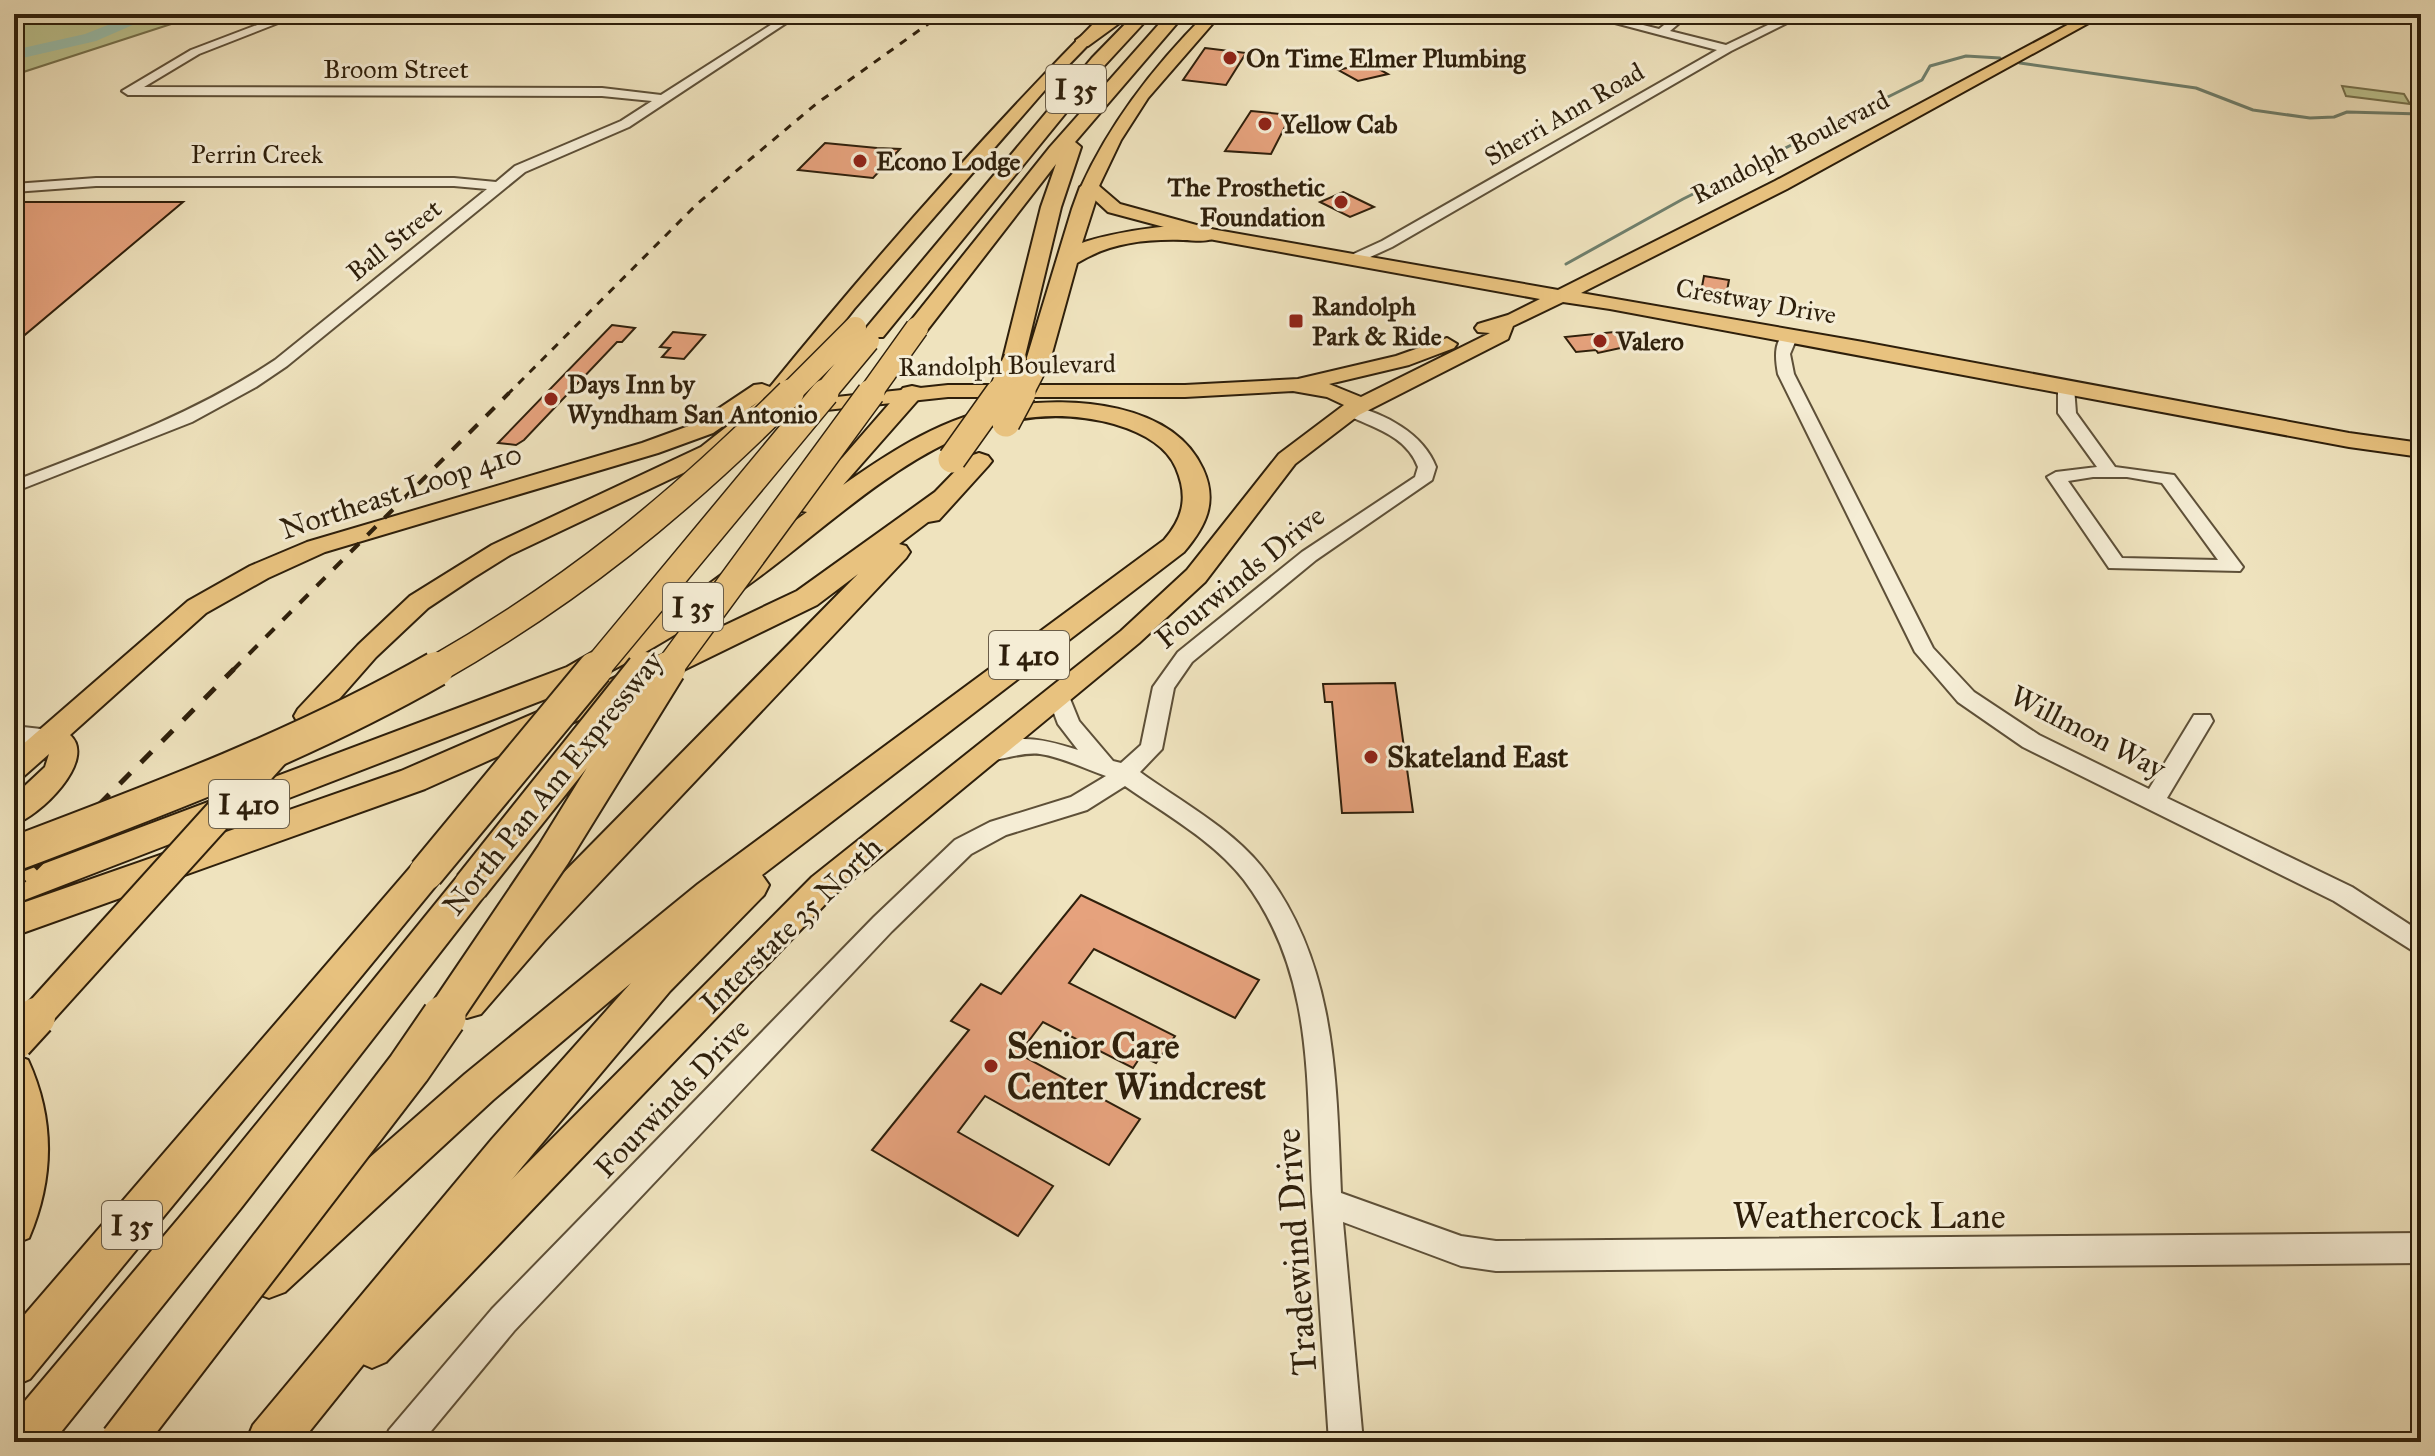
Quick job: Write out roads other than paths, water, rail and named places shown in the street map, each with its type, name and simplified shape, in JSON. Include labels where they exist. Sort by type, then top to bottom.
[{"type":"highway","points":[[1082,43],[1124,14]]},
{"type":"highway","name":"North Pan Am Expressway","points":[[14,1363],[426,873],[859,322],[1018,161],[1098,62],[1144,14]]},
{"type":"highway","name":"North Pan Am Expressway","points":[[22,1442],[321,1075],[1076,128],[1177,14]]},
{"type":"highway","points":[[713,643],[777,605],[827,569],[965,460],[1015,409],[1026,362],[1051,207],[1076,128]]},
{"type":"highway","points":[[1026,362],[1050,331],[1066,261],[1090,187]]},
{"type":"highway","points":[[1066,261],[1095,244],[1129,235],[1209,234]]},
{"type":"highway","points":[[14,854],[216,777],[375,701],[480,645],[588,574],[664,514],[859,322]]},
{"type":"highway","points":[[122,1442],[409,1068],[553,855],[652,691],[780,520],[917,328]]},
{"type":"highway","points":[[354,762],[560,665],[772,534],[830,484],[912,393]]},
{"type":"highway","points":[[844,401],[870,420],[871,439]]},
{"type":"highway","name":"I 410","points":[[14,888],[142,844],[581,673],[729,584],[908,453],[955,428],[1012,411],[1054,408],[1083,411],[1127,420],[1156,434],[1180,452],[1194,474],[1198,506],[1194,521],[1174,546],[711,894],[479,1087],[291,1253],[103,1442]]},
{"type":"highway","points":[[409,1068],[532,929],[869,580],[943,498],[965,460]]},
{"type":"highway","points":[[14,921],[413,780],[599,698],[807,598],[943,498]]},
{"type":"highway","points":[[270,1442],[507,1153],[657,980],[831,804]]},
{"type":"highway","points":[[14,1073],[30,1137],[27,1174],[14,1223]]},
{"type":"main road","points":[[14,1041],[367,651],[419,602],[501,550],[728,440],[859,322],[1082,43],[1111,14]]},
{"type":"main road","points":[[1090,187],[1104,154],[1124,123],[1178,52],[1214,14]]},
{"type":"main road","name":"Randolph Boulevard","points":[[1358,411],[1367,392],[1468,336],[1509,321],[1781,185],[2098,14]]},
{"type":"main road","name":"Crestway Drive","points":[[1090,187],[1114,208],[1209,234],[1490,286],[1790,335],[2421,450]]},
{"type":"main road","points":[[1490,286],[1511,303],[1509,321]]},
{"type":"main road","name":"Randolph Boulevard","points":[[1257,388],[1323,398],[1358,411],[1501,335],[1509,321]]},
{"type":"main road","points":[[665,472],[754,404],[763,390],[859,322]]},
{"type":"main road","points":[[1293,385],[1402,361],[1468,336]]},
{"type":"main road","name":"Randolph Boulevard","points":[[759,415],[912,393],[1293,385],[1332,391],[1358,411]]},
{"type":"main road","name":"Northeast Loop 410","points":[[14,768],[197,607],[259,572],[316,547],[664,443],[723,418],[763,390]]},
{"type":"main road","name":"Interstate 35 North","points":[[281,1442],[823,886],[1130,637],[1196,576],[1287,459],[1328,427],[1358,411]]},
{"type":"main road","points":[[14,813],[52,779],[65,758],[63,744],[51,737]]},
{"type":"street","name":"Broom Street","points":[[296,14],[195,52],[128,91],[602,92],[664,99]]},
{"type":"street","name":"Ball Street","points":[[14,487],[166,427],[242,389],[281,363],[530,164],[604,135],[795,14]]},
{"type":"street","points":[[1586,14],[1608,16],[1727,49]]},
{"type":"street","points":[[1662,32],[1685,14]]},
{"type":"street","name":"Sherri Ann Road","points":[[1352,260],[1387,244],[1727,49],[1800,14]]},
{"type":"street","points":[[1759,21],[1773,26]]},
{"type":"street","name":"Perrin Creek","points":[[14,188],[96,182],[454,182],[499,186]]},
{"type":"street","name":"Willmon Way","points":[[1790,335],[1782,354],[1786,374],[1915,636],[1936,666],[1966,697],[2005,725],[2343,894],[2421,945]]},
{"type":"street","points":[[2066,387],[2067,413],[2110,472],[2168,479],[2233,567],[2116,564],[2056,477],[2110,472]]},
{"type":"street","name":"Fourwinds Drive","points":[[401,1442],[503,1320],[883,924],[963,847],[998,828],[1079,804],[1100,793],[1114,769],[1151,749],[1164,687],[1185,657],[1309,556],[1423,480],[1427,467],[1417,445],[1358,411]]},
{"type":"street","points":[[1328,427],[1355,423],[1388,428]]},
{"type":"street","name":"Tradewind Drive","points":[[1058,694],[1069,724],[1114,769],[1221,842],[1252,873],[1296,952],[1311,994],[1322,1065],[1327,1202],[1346,1442]]},
{"type":"street","points":[[2154,800],[2202,721]]},
{"type":"street","points":[[14,734],[51,737]]},
{"type":"street","name":"Tradewind Drive","points":[[985,753],[1007,747],[1041,746],[1080,761],[1114,769]]},
{"type":"street","name":"Weathercock Lane","points":[[1327,1202],[1461,1251],[1496,1256],[2421,1248]]},
{"type":"waterway","points":[[14,55],[90,38],[150,14]]},
{"type":"waterway","points":[[1566,264],[1683,199],[1922,80],[1930,66],[1966,56],[2000,58]]},
{"type":"waterway","points":[[2020,63],[2196,88],[2253,110],[2310,118],[2334,117],[2347,112],[2421,114]]},
{"type":"railway","points":[[507,395],[697,204],[816,104],[942,14]]},
{"type":"railway","points":[[232,671],[509,393]]},
{"type":"railway","points":[[14,890],[234,669]]},
{"type":"place","name":"On Time Elmer Plumbing","points":[[1230,58]]},
{"type":"place","name":"Yellow Cab","points":[[1265,124]]},
{"type":"place","name":"Econo Lodge","points":[[860,161]]},
{"type":"place","name":"The Prosthetic Foundation","points":[[1341,202]]},
{"type":"place","name":"Randolph Park & Ride","points":[[1296,321]]},
{"type":"place","name":"Valero","points":[[1600,341]]},
{"type":"place","name":"Days Inn by Wyndham San Antonio","points":[[551,399]]},
{"type":"place","name":"Skateland East","points":[[1371,757]]},
{"type":"place","name":"Senior Care Center Windcrest","points":[[991,1066]]}]
